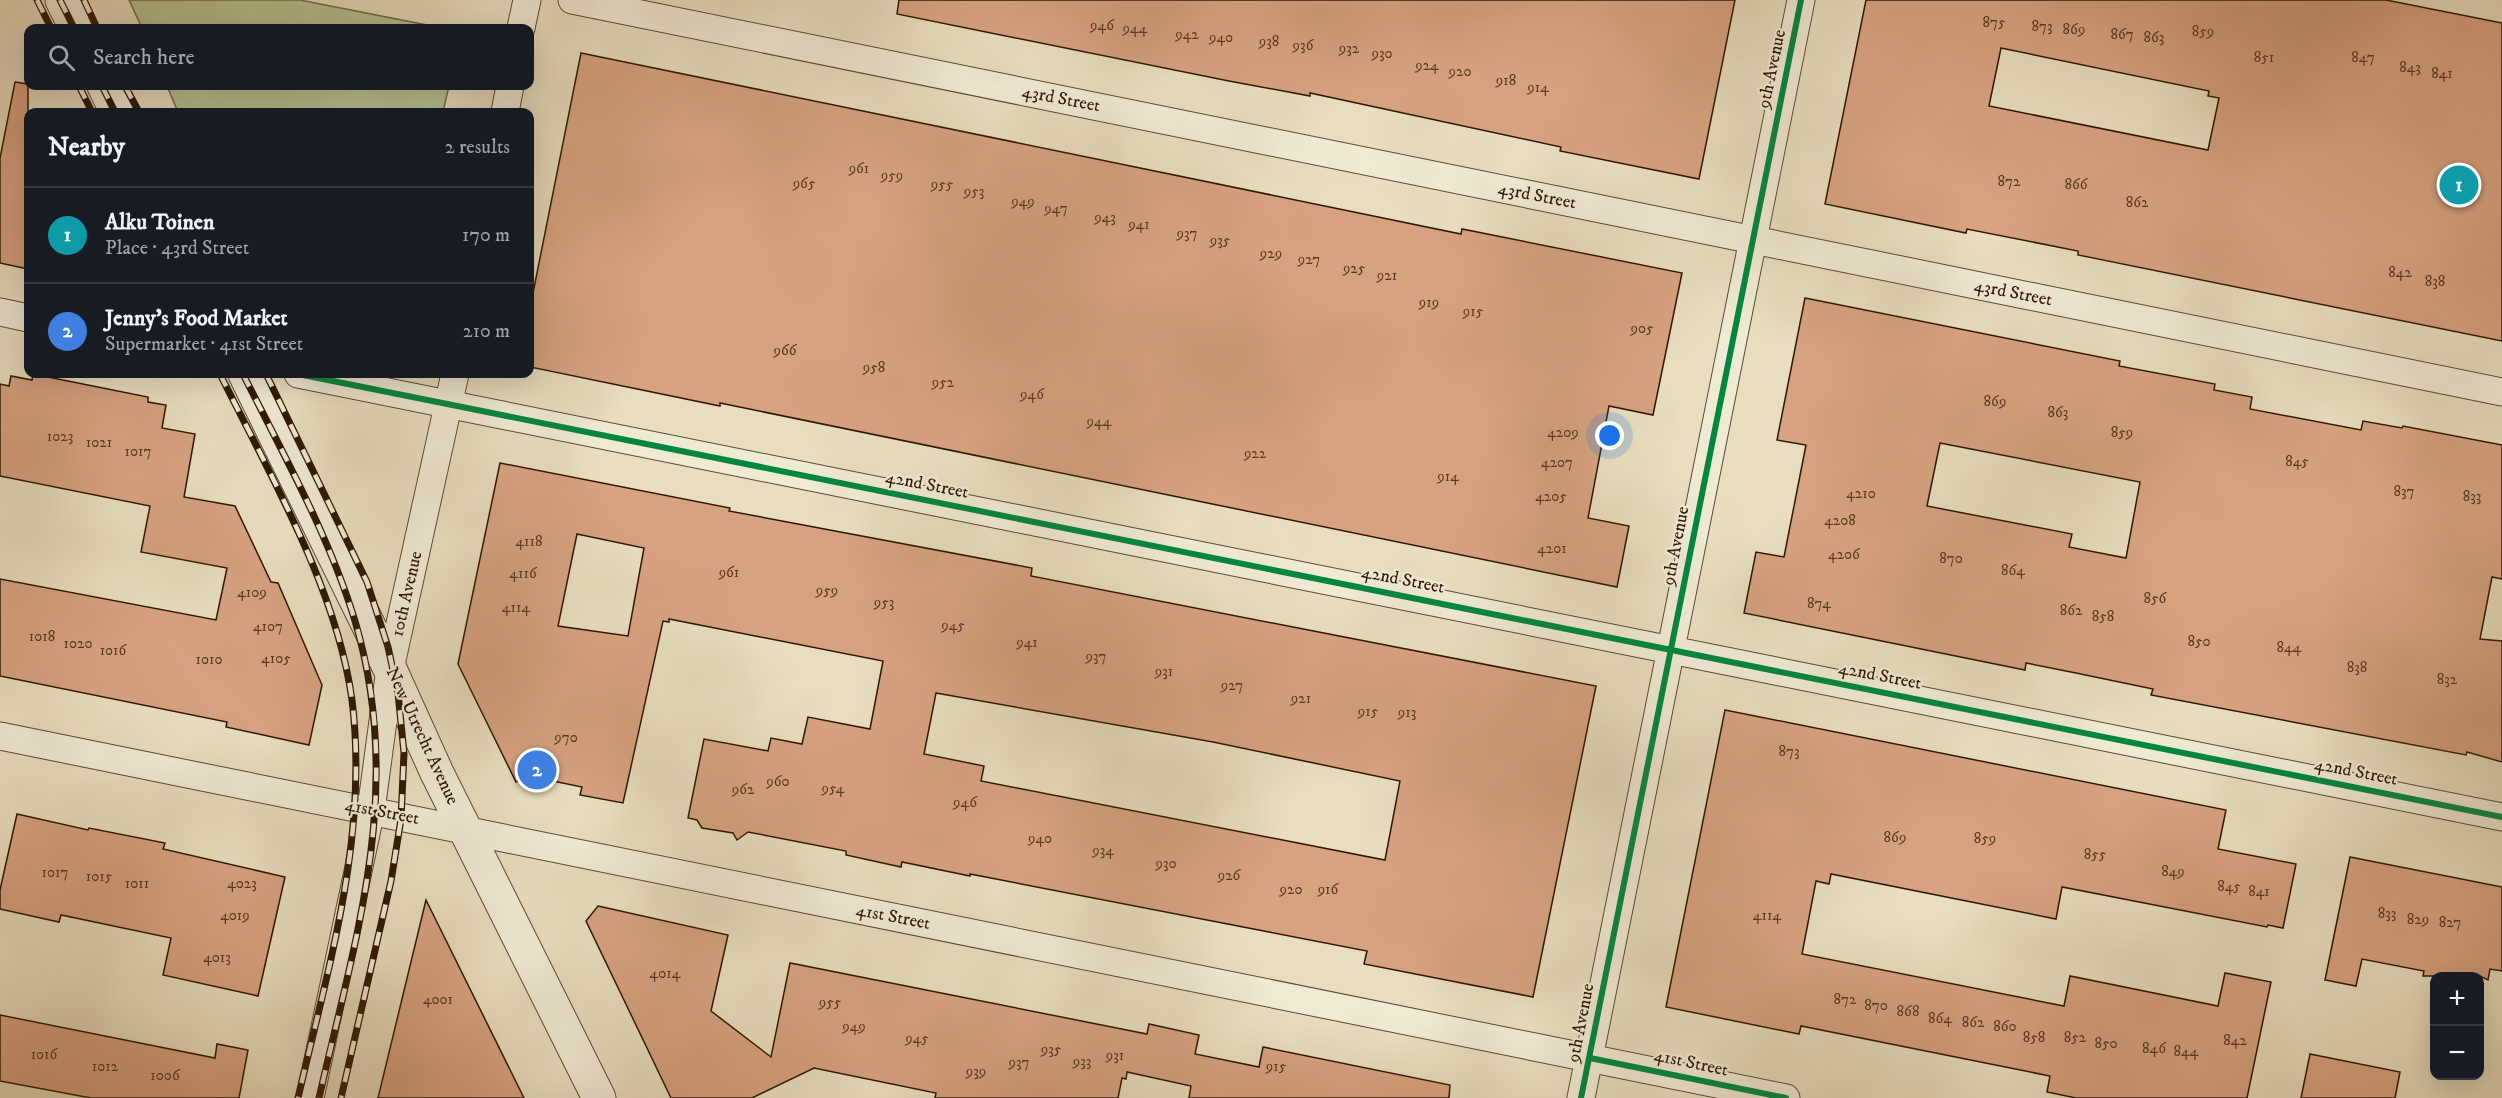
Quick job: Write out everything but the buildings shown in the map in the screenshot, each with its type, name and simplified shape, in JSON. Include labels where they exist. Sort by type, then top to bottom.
[{"type":"street","points":[[62,0],[74,24]]},
{"type":"street","points":[[522,24],[527,0]]},
{"type":"street","name":"43rd Street","points":[[572,0],[2502,392]]},
{"type":"street","name":"9th Avenue","points":[[1581,1098],[1802,0]]},
{"type":"street","points":[[106,90],[115,108]]},
{"type":"street","points":[[506,108],[509,90]]},
{"type":"street","points":[[0,312],[24,317]]},
{"type":"street","name":"New Utrecht Avenue","points":[[247,378],[390,669],[437,773],[599,1098]]},
{"type":"street","name":"42nd Street","points":[[318,378],[2502,817]]},
{"type":"street","name":"10th Avenue","points":[[310,1098],[371,810],[390,669],[454,378]]},
{"type":"street","name":"41st Street","points":[[0,736],[1786,1098]]},
{"type":"green space","points":[[129,0],[300,0],[422,24],[140,24]]},
{"type":"green space","points":[[169,90],[448,90],[444,108],[176,108]]},
{"type":"railway","points":[[37,0],[49,24]]},
{"type":"railway","points":[[60,0],[72,24]]},
{"type":"railway","points":[[84,0],[95,24]]},
{"type":"railway","points":[[81,90],[90,108]]},
{"type":"railway","points":[[104,90],[113,108]]},
{"type":"railway","points":[[127,90],[137,108]]},
{"type":"railway","points":[[222,378],[299,532],[317,574],[344,658],[352,700],[356,751],[355,801],[350,851],[333,951],[298,1098]]},
{"type":"railway","points":[[245,378],[319,526],[344,589],[355,621],[369,683],[376,743],[375,803],[370,861],[360,920],[319,1098]]},
{"type":"railway","points":[[268,378],[367,582],[388,647],[398,693],[404,753],[401,819],[391,881],[341,1098]]},
{"type":"cycle path","points":[[1581,1098],[1801,0]]},
{"type":"cycle path","points":[[318,378],[2502,817]]},
{"type":"cycle path","points":[[1590,1058],[1786,1098]]},
{"type":"place","name":"Alku Toinen","points":[[2459,185]]},
{"type":"place","name":"Jenny's Food Market","points":[[537,770]]}]
